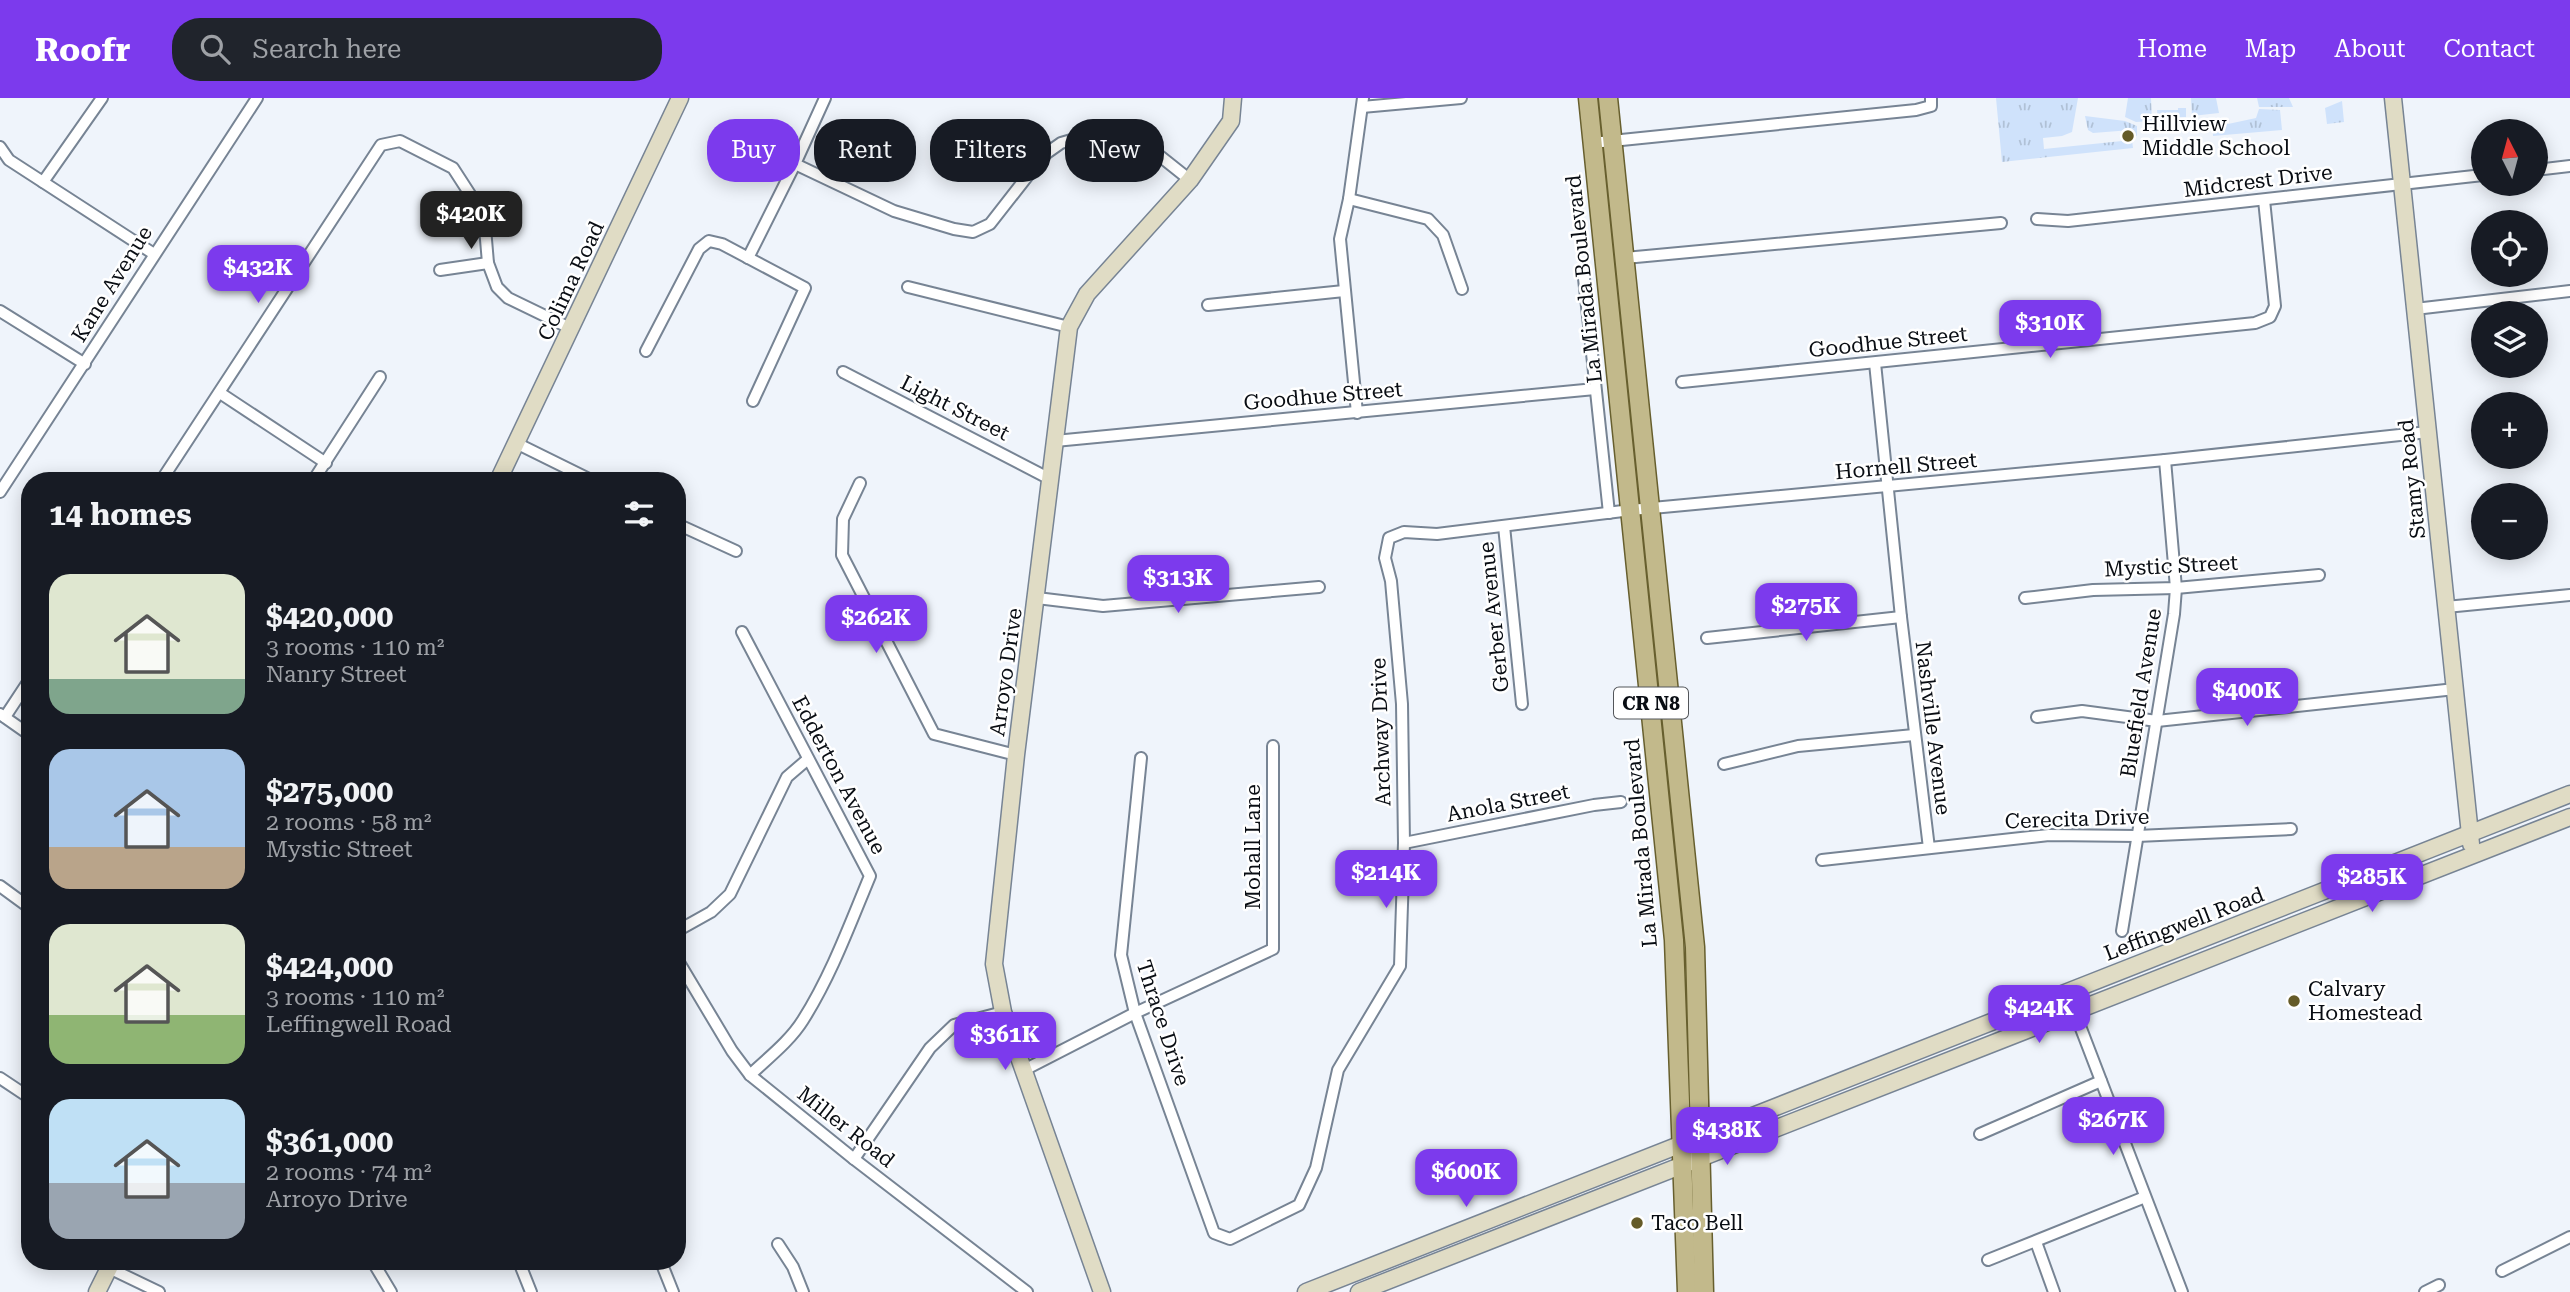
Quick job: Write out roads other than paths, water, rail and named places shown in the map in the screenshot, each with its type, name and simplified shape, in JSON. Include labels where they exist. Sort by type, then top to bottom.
[{"type":"main road","name":"Arroyo Drive","points":[[1102,1292],[1003,1012],[993,964],[1069,327],[1087,294],[1190,180],[1231,121],[1233,98]]},
{"type":"main road","name":"La Mirada Boulevard","points":[[1588,98],[1674,940],[1687,1292]]},
{"type":"main road","name":"La Mirada Boulevard","points":[[1608,98],[1695,947],[1704,1292]]},
{"type":"main road","name":"Stamy Road","points":[[2393,98],[2472,855]]},
{"type":"main road","name":"Colima Road","points":[[502,472],[572,329],[677,99]]},
{"type":"main road","name":"Leffingwell Road","points":[[1306,1292],[2570,794]]},
{"type":"main road","name":"Leffingwell Road","points":[[1359,1292],[2570,817]]},
{"type":"main road","points":[[97,1292],[108,1270]]},
{"type":"street","points":[[43,182],[102,98]]},
{"type":"street","name":"Kane Avenue","points":[[0,492],[257,98]]},
{"type":"street","points":[[800,153],[825,98]]},
{"type":"street","points":[[1357,413],[1340,239],[1349,199],[1363,102],[1461,98]]},
{"type":"street","points":[[1592,143],[1916,110],[1931,102]]},
{"type":"street","points":[[800,166],[894,211],[973,232],[990,224],[1044,155],[1060,143],[1085,136],[1128,136],[1146,145],[1190,180]]},
{"type":"street","points":[[166,472],[381,145],[400,141],[453,168],[484,216],[488,264],[497,287],[508,298],[572,329]]},
{"type":"street","points":[[0,147],[9,160],[154,254]]},
{"type":"street","points":[[2548,169],[2570,166]]},
{"type":"street","name":"Midcrest Drive","points":[[2037,219],[2068,221],[2471,176]]},
{"type":"street","points":[[748,258],[786,182]]},
{"type":"street","points":[[1349,199],[1428,219],[1443,234],[1462,289]]},
{"type":"street","name":"Goodhue Street","points":[[1682,382],[2255,323],[2270,317],[2275,306],[2264,200]]},
{"type":"street","points":[[1625,258],[2001,223]]},
{"type":"street","points":[[646,351],[699,249],[709,241],[722,244],[805,288],[753,401]]},
{"type":"street","points":[[440,270],[488,264]]},
{"type":"street","name":"La Mirada Boulevard","points":[[1583,269],[1609,513]]},
{"type":"street","points":[[908,287],[1069,327]]},
{"type":"street","points":[[1208,305],[1344,291]]},
{"type":"street","points":[[2415,309],[2570,291]]},
{"type":"street","points":[[0,311],[85,363]]},
{"type":"street","name":"Nashville Avenue","points":[[1875,363],[1900,617],[1929,848]]},
{"type":"street","name":"Light Street","points":[[843,372],[1050,478]]},
{"type":"street","points":[[320,472],[380,377]]},
{"type":"street","name":"Goodhue Street","points":[[1055,441],[1595,389]]},
{"type":"street","points":[[220,393],[326,463]]},
{"type":"street","name":"Hornell Street","points":[[1389,538],[1404,532],[1437,534],[1631,510],[2165,460],[2428,432]]},
{"type":"street","points":[[516,443],[575,472]]},
{"type":"street","name":"Bluefield Avenue","points":[[2122,931],[2176,588],[2165,460]]},
{"type":"street","points":[[860,483],[843,519],[842,555],[934,734],[1016,755]]},
{"type":"street","name":"Gerber Avenue","points":[[1504,526],[1522,704]]},
{"type":"street","points":[[686,528],[736,551]]},
{"type":"street","name":"Archway Drive","points":[[1230,1239],[1299,1205],[1316,1168],[1338,1070],[1400,966],[1404,844],[1402,704],[1391,581],[1385,558],[1389,538]]},
{"type":"street","name":"Mystic Street","points":[[2025,598],[2093,590],[2176,588],[2319,575]]},
{"type":"street","points":[[1037,598],[1103,606],[1320,587]]},
{"type":"street","points":[[2446,607],[2570,595]]},
{"type":"street","points":[[1707,638],[1900,617]]},
{"type":"street","name":"Edderton Avenue","points":[[742,632],[870,876],[834,959],[803,1021],[750,1075]]},
{"type":"street","points":[[2037,717],[2082,711],[2157,721],[2455,689]]},
{"type":"street","points":[[21,691],[3,716],[21,729]]},
{"type":"street","points":[[1724,764],[1798,746],[1914,735]]},
{"type":"street","name":"Mohall Lane","points":[[1135,1013],[1273,949],[1273,746]]},
{"type":"street","name":"Thrace Drive","points":[[1141,758],[1121,955],[1135,1013],[1214,1233],[1230,1239]]},
{"type":"street","points":[[686,926],[711,912],[730,894],[787,777],[808,759]]},
{"type":"street","name":"Anola Street","points":[[1404,844],[1594,805],[1621,802]]},
{"type":"street","name":"Cerecita Drive","points":[[1822,860],[2049,835],[2137,836],[2291,829]]},
{"type":"street","points":[[0,886],[21,901]]},
{"type":"street","name":"Miller Road","points":[[686,974],[732,1051],[750,1075],[1027,1292]]},
{"type":"street","points":[[2067,992],[2182,1292]]},
{"type":"street","points":[[854,1159],[930,1048],[954,1025],[1003,1012]]},
{"type":"street","points":[[1024,1070],[1135,1013]]},
{"type":"street","points":[[0,1078],[21,1092]]},
{"type":"street","points":[[1980,1134],[2101,1081]]},
{"type":"street","points":[[1988,1260],[2146,1197]]},
{"type":"street","points":[[2502,1271],[2570,1237]]},
{"type":"street","points":[[2036,1242],[2054,1292]]},
{"type":"street","points":[[778,1244],[793,1267],[803,1292]]},
{"type":"street","points":[[120,1270],[159,1292]]},
{"type":"street","points":[[378,1270],[391,1292]]},
{"type":"street","points":[[522,1270],[531,1292]]},
{"type":"street","points":[[664,1270],[673,1292]]},
{"type":"street","points":[[1005,1292],[1013,1281]]},
{"type":"street","points":[[2425,1292],[2440,1285]]},
{"type":"place","name":"Hillview Middle School","points":[[2128,136]]},
{"type":"place","name":"Calvary Homestead","points":[[2294,1001]]},
{"type":"place","name":"Taco Bell","points":[[1637,1223]]}]
